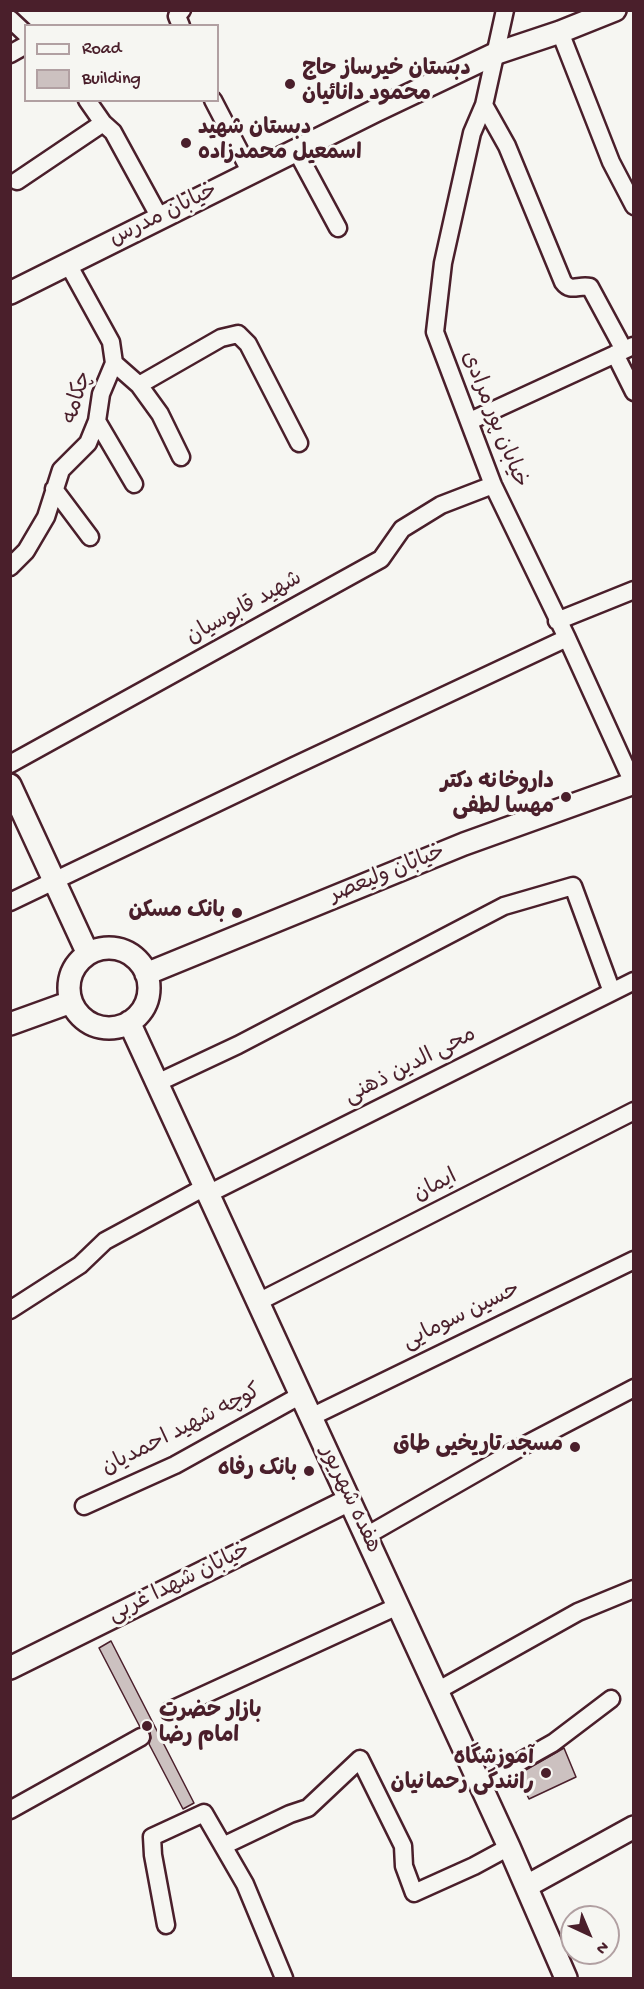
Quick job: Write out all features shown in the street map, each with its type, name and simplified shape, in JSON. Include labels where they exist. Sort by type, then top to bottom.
[{"type":"main road","name":"خیابان مدرس","points":[[10,294],[296,150],[497,53],[560,32],[615,10]]},
{"type":"main road","name":"خیابان ولیعصر","points":[[146,974],[464,844],[633,783]]},
{"type":"main road","points":[[10,785],[88,954]]},
{"type":"main road","points":[[101,949],[115,949],[128,953],[139,962],[146,974],[148,996],[144,1006],[129,1022],[116,1027],[102,1028],[89,1023],[78,1014],[71,1002],[69,981],[73,970],[88,954],[101,949]]},
{"type":"main road","points":[[10,1024],[71,1002]]},
{"type":"main road","name":"هفده شهریور","points":[[129,1022],[527,1886],[566,1978]]},
{"type":"main road","name":"خیابان شهدا غربی","points":[[10,1668],[349,1500]]},
{"type":"main road","points":[[527,1886],[633,1827]]},
{"type":"street","points":[[180,24],[177,16],[182,10]]},
{"type":"street","name":"خیابان پور مرادی","points":[[505,10],[484,105],[472,133],[443,263],[435,332],[493,485],[567,638],[633,783]]},
{"type":"street","points":[[10,20],[24,32]]},
{"type":"street","points":[[560,32],[611,162],[633,206]]},
{"type":"street","points":[[10,54],[24,46]]},
{"type":"street","points":[[88,102],[102,123],[113,132],[160,218]]},
{"type":"street","points":[[214,102],[251,173]]},
{"type":"street","points":[[484,105],[507,146],[563,282],[567,287],[573,289],[583,285],[590,287],[624,350],[633,392]]},
{"type":"street","points":[[16,181],[102,123]]},
{"type":"street","points":[[296,150],[338,228]]},
{"type":"street","name":"چکامه","points":[[10,567],[26,551],[46,517],[61,470],[88,443],[96,420],[100,394],[114,363],[111,342],[68,264]]},
{"type":"street","points":[[139,385],[221,338],[238,334],[248,344],[299,443]]},
{"type":"street","points":[[470,421],[624,350]]},
{"type":"street","points":[[114,363],[139,385],[160,414],[181,457]]},
{"type":"street","points":[[96,420],[134,484]]},
{"type":"street","name":"شهید قابوسیان","points":[[10,764],[381,559],[402,530],[441,505],[493,485]]},
{"type":"street","points":[[54,489],[90,537]]},
{"type":"street","points":[[557,621],[633,590]]},
{"type":"street","points":[[10,902],[567,638]]},
{"type":"street","points":[[157,1083],[238,1045],[504,906],[573,886],[612,992]]},
{"type":"street","name":"محی الدین ذهنی","points":[[10,1310],[80,1265],[105,1241],[633,981]]},
{"type":"street","name":"ایمان","points":[[258,1302],[633,1111]]},
{"type":"street","name":"حسین سومایی","points":[[311,1417],[633,1260]]},
{"type":"street","points":[[366,1536],[523,1446],[633,1388]]},
{"type":"street","name":"کوچه شهید احمدیان","points":[[84,1506],[175,1465],[301,1395]]},
{"type":"street","points":[[437,1691],[578,1612],[633,1589]]},
{"type":"street","points":[[169,1711],[398,1606]]},
{"type":"street","points":[[480,1784],[553,1743],[611,1699]]},
{"type":"street","points":[[10,1810],[141,1737]]},
{"type":"street","points":[[224,1846],[290,1814],[308,1808],[360,1759],[403,1846],[404,1866],[414,1893],[474,1866],[509,1847]]},
{"type":"street","points":[[166,1925],[153,1855],[152,1837],[204,1813],[245,1884],[284,1978]]},
{"type":"building","name":"بازار حضرت امام رضا","points":[[111,1641],[194,1803],[183,1809],[149,1744],[150,1732],[140,1727],[99,1648]]},
{"type":"building","name":"آموزشگاه رانندگی رحمانیان","points":[[564,1748],[576,1777],[529,1799],[517,1775]]},
{"type":"place","name":"دبستان خیرساز حاج محمود دانائیان","points":[[290,84]]},
{"type":"place","name":"دبستان شهید اسمعیل محمدزاده","points":[[186,143]]},
{"type":"place","name":"داروخانه دکتر مهسا لطفی","points":[[566,797]]},
{"type":"place","name":"بانک مسکن","points":[[237,913]]},
{"type":"place","name":"مسجد تاریخیی طاق","points":[[575,1447]]},
{"type":"place","name":"بانک رفاه","points":[[309,1471]]},
{"type":"place","name":"بازار حضرت امام رضا","points":[[147,1726]]},
{"type":"place","name":"آموزشگاه رانندگی رحمانیان","points":[[546,1773]]}]
